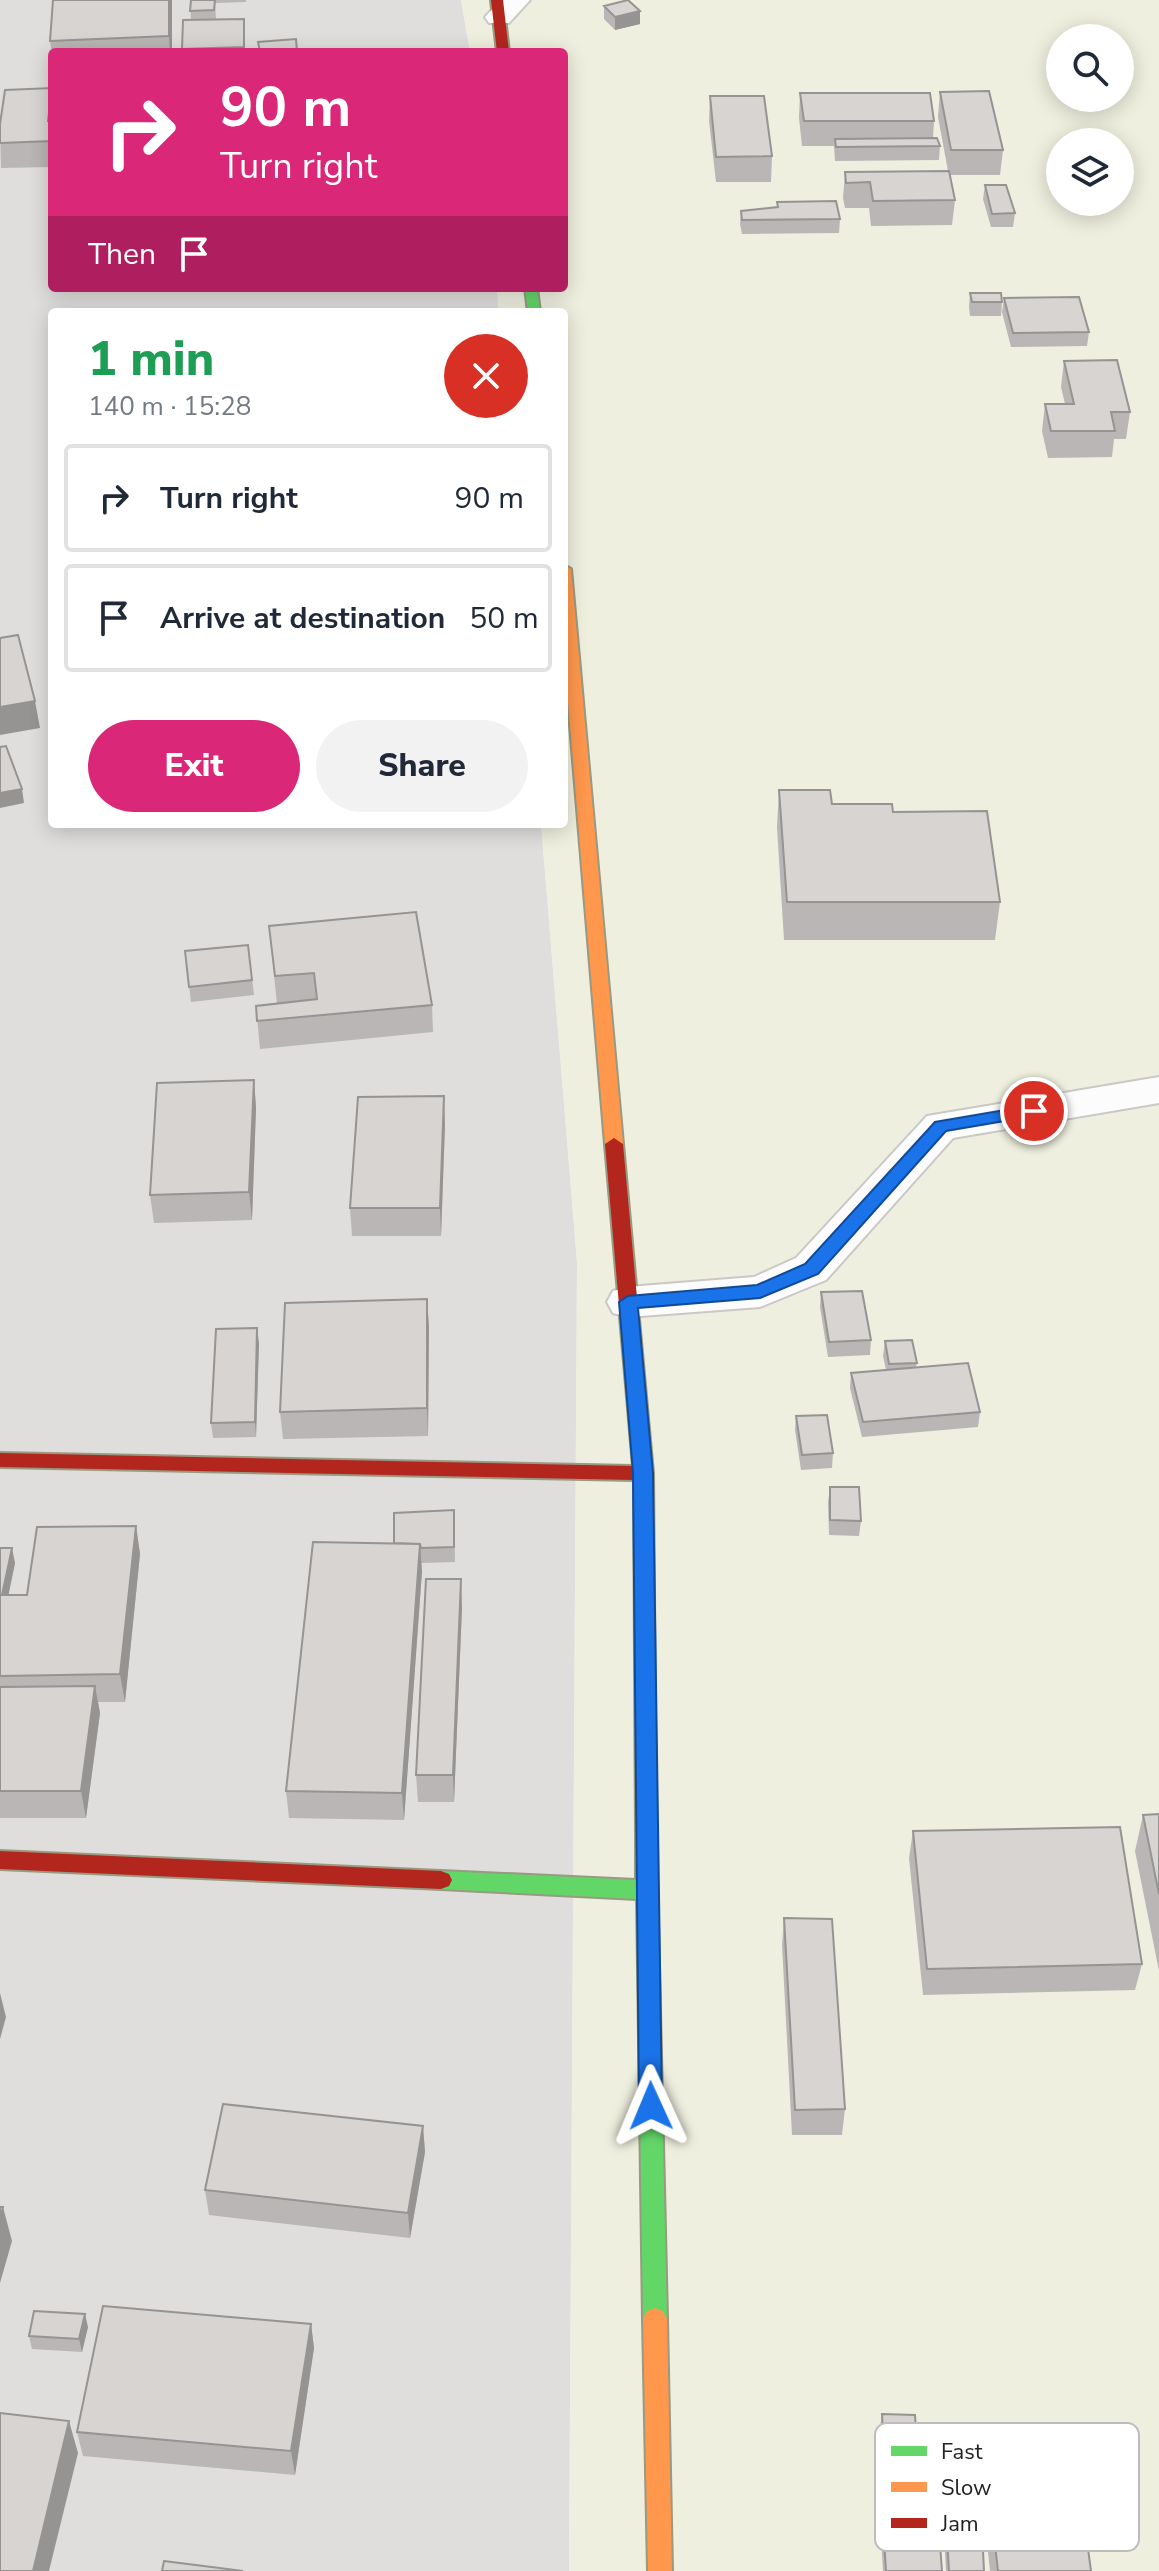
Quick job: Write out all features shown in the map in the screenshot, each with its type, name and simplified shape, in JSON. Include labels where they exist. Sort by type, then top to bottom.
[{"type":"main road","points":[[503,48],[505,6]]},
{"type":"main road","points":[[568,615],[643,1473],[647,1890],[660,2571]]},
{"type":"main road","points":[[0,1460],[643,1473]]},
{"type":"main road","points":[[0,1860],[647,1890]]},
{"type":"lane","points":[[628,1302],[760,1292],[811,1269],[941,1126],[1159,1090]]},
{"type":"shaded area","points":[[0,0],[461,0],[469,48],[48,48],[48,292],[497,292],[499,308],[48,308],[48,828],[541,828],[577,1262],[569,2571],[0,2571]]},
{"type":"green space","points":[[461,0],[1159,0],[1159,2571],[569,2571],[577,1262],[541,828],[568,828],[568,308],[499,308],[497,292],[568,292],[568,48],[469,48]]},
{"type":"building","points":[[53,0],[169,0],[169,36],[50,41]]},
{"type":"building","points":[[191,0],[215,0],[214,10],[190,11]]},
{"type":"building","points":[[628,0],[640,11],[615,17],[604,6]]},
{"type":"building","points":[[244,19],[244,47],[182,48],[183,20]]},
{"type":"building","points":[[296,39],[297,48],[259,48],[258,42]]},
{"type":"building","points":[[48,88],[48,141],[0,143],[5,90]]},
{"type":"building","points":[[989,91],[1003,150],[951,150],[940,92]]},
{"type":"building","points":[[800,93],[930,93],[934,121],[804,121]]},
{"type":"building","points":[[710,96],[764,96],[772,156],[716,157]]},
{"type":"building","points":[[937,138],[940,146],[836,147],[835,139]]},
{"type":"building","points":[[949,171],[955,200],[873,201],[870,182],[846,183],[845,172]]},
{"type":"building","points":[[985,185],[1006,185],[1015,213],[992,214]]},
{"type":"building","points":[[836,201],[840,219],[742,220],[741,211],[778,207],[777,202]]},
{"type":"building","points":[[970,293],[1001,293],[1002,302],[972,302]]},
{"type":"building","points":[[1079,297],[1089,332],[1013,333],[1004,298]]},
{"type":"building","points":[[1117,360],[1130,412],[1111,412],[1115,431],[1051,431],[1045,404],[1074,404],[1064,361]]},
{"type":"building","points":[[18,635],[35,701],[0,707],[0,638]]},
{"type":"building","points":[[6,746],[22,789],[0,793],[0,747]]},
{"type":"building","points":[[779,790],[830,790],[832,804],[892,804],[893,812],[987,811],[1000,902],[787,902]]},
{"type":"building","points":[[416,912],[432,1005],[257,1021],[256,1006],[317,999],[314,973],[275,976],[269,926]]},
{"type":"building","points":[[248,945],[252,980],[189,987],[185,951]]},
{"type":"building","points":[[254,1080],[249,1192],[150,1195],[157,1083]]},
{"type":"building","points":[[444,1096],[440,1208],[350,1208],[358,1097]]},
{"type":"building","points":[[862,1291],[871,1340],[829,1342],[821,1292]]},
{"type":"building","points":[[427,1299],[427,1408],[280,1412],[285,1303]]},
{"type":"building","points":[[257,1328],[255,1422],[211,1423],[216,1329]]},
{"type":"building","points":[[912,1340],[917,1363],[889,1364],[885,1341]]},
{"type":"building","points":[[968,1363],[980,1412],[863,1422],[851,1373]]},
{"type":"building","points":[[827,1415],[833,1453],[802,1455],[796,1416]]},
{"type":"building","points":[[830,1487],[859,1487],[861,1521],[830,1520]]},
{"type":"building","points":[[454,1510],[454,1547],[421,1548],[420,1544],[394,1543],[394,1513]]},
{"type":"building","points":[[136,1526],[120,1674],[0,1676],[0,1595],[27,1595],[37,1527]]},
{"type":"building","points":[[313,1542],[420,1544],[402,1793],[286,1791]]},
{"type":"building","points":[[0,1548],[12,1548],[2,1595],[0,1595]]},
{"type":"building","points":[[426,1579],[461,1579],[453,1775],[416,1775]]},
{"type":"building","points":[[95,1686],[81,1791],[0,1791],[0,1687]]},
{"type":"building","points":[[1159,1814],[1159,1894],[1143,1815]]},
{"type":"building","points":[[1120,1827],[1142,1964],[927,1969],[913,1831]]},
{"type":"building","points":[[784,1918],[832,1919],[845,2109],[795,2110]]},
{"type":"building","points":[[223,2104],[423,2126],[408,2213],[205,2190]]},
{"type":"building","points":[[103,2306],[311,2324],[291,2451],[77,2432]]},
{"type":"building","points":[[34,2311],[85,2314],[79,2339],[29,2336]]},
{"type":"building","points":[[0,2413],[69,2421],[33,2571],[0,2571]]},
{"type":"building","points":[[882,2414],[915,2415],[916,2423],[883,2423]]},
{"type":"building","points":[[885,2551],[940,2551],[942,2571],[886,2571]]},
{"type":"building","points":[[948,2551],[983,2551],[984,2571],[949,2571]]},
{"type":"building","points":[[996,2551],[1088,2551],[1091,2571],[998,2571]]},
{"type":"building","points":[[164,2561],[243,2571],[162,2571]]},
{"type":"traffic: fast","points":[[532,292],[534,308]]},
{"type":"traffic: fast","points":[[646,1835],[655,2319]]},
{"type":"traffic: fast","points":[[441,1880],[647,1890]]},
{"type":"traffic: slow","points":[[568,615],[614,1144]]},
{"type":"traffic: slow","points":[[655,2319],[660,2571]]},
{"type":"traffic: jam","points":[[497,0],[503,48]]},
{"type":"traffic: jam","points":[[614,1144],[643,1473],[646,1835]]},
{"type":"traffic: jam","points":[[0,1460],[643,1473]]},
{"type":"traffic: jam","points":[[0,1860],[441,1880]]},
{"type":"route","points":[[651,2106],[643,1473],[628,1302],[760,1292],[811,1269],[941,1126],[1034,1111]]}]
